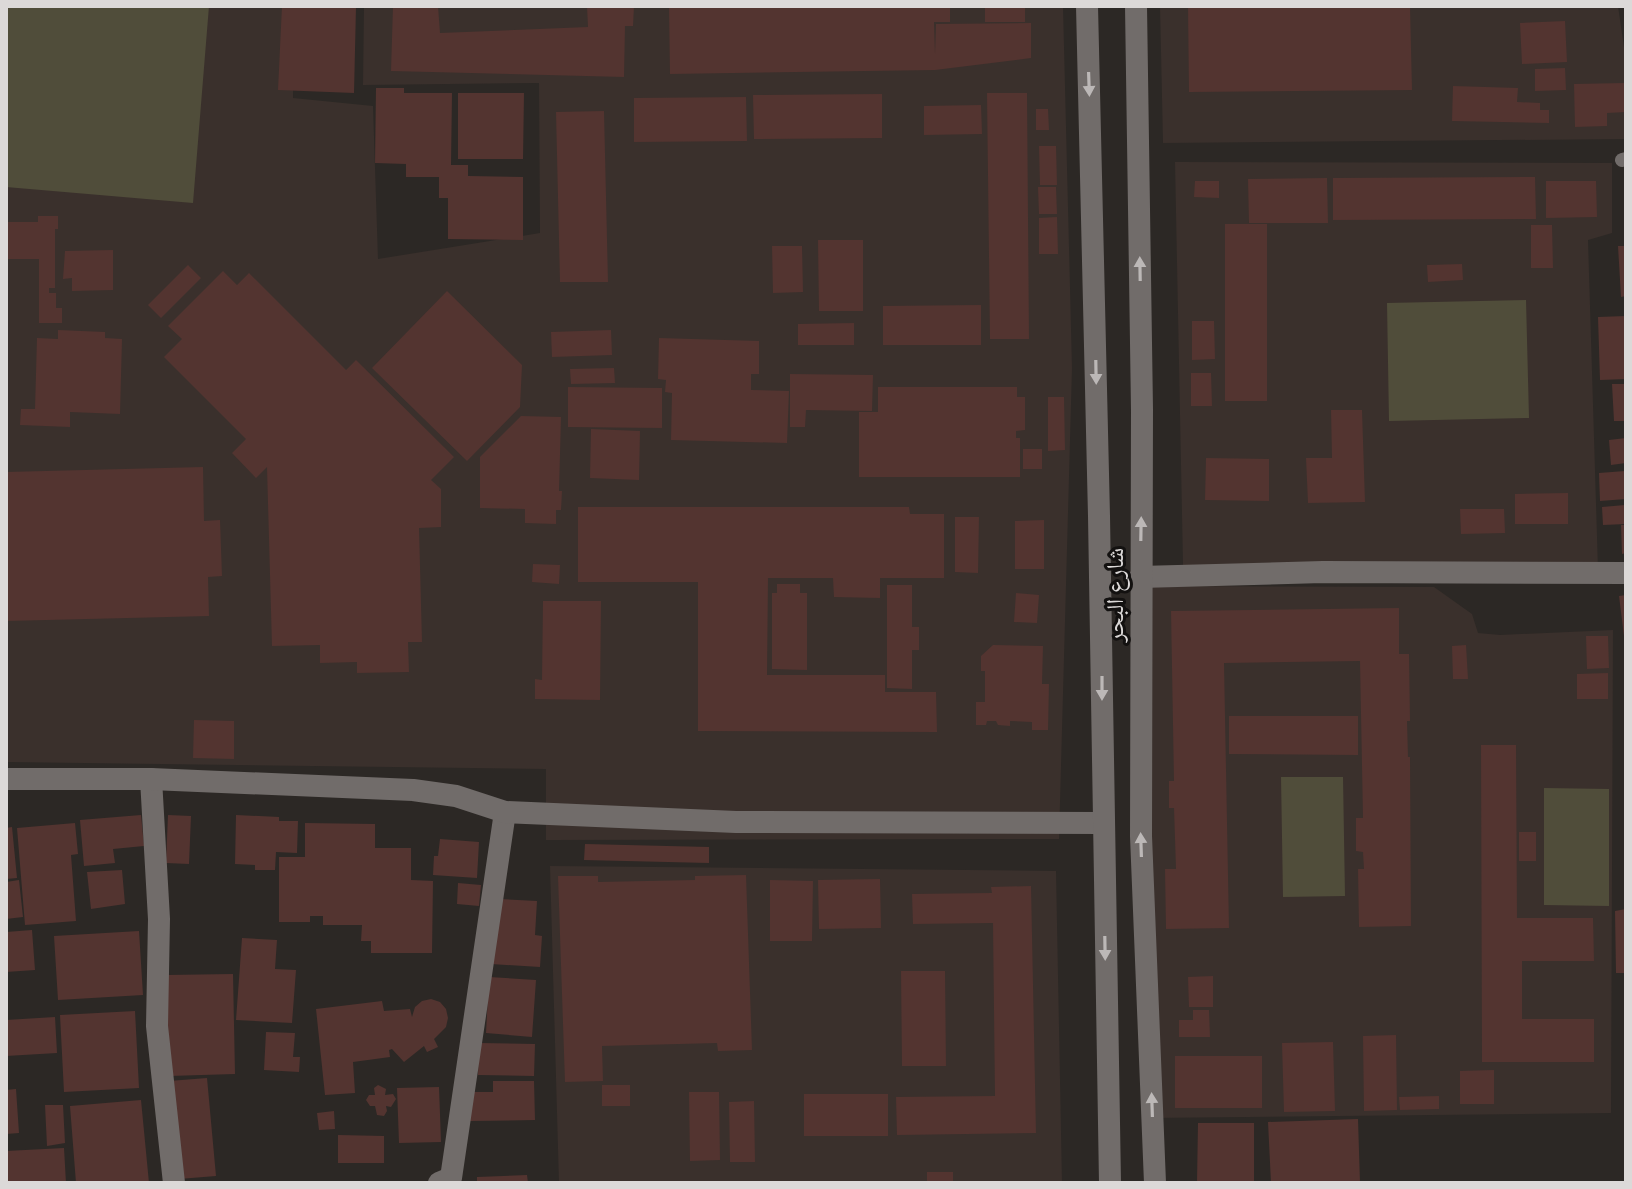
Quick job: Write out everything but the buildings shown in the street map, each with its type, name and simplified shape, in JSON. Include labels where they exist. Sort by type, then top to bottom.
[{"type":"street","name":"شارع البحر","points":[[1087,6],[1110,1183]]},
{"type":"street","name":"شارع البحر","points":[[1136,6],[1142,410],[1141,836],[1155,1183]]},
{"type":"street","points":[[1140,577],[1323,572],[1626,573]]},
{"type":"street","points":[[6,779],[151,779],[413,790],[456,796],[505,812],[736,822],[1103,823]]},
{"type":"street","points":[[151,779],[159,919],[157,1026],[174,1183]]},
{"type":"street","points":[[439,1183],[451,1178],[505,812]]},
{"type":"shaded area","points":[[6,6],[294,6],[293,98],[373,106],[378,259],[540,233],[539,83],[363,85],[364,6],[1063,6],[1072,368],[1059,839],[546,840],[546,769],[6,762]]},
{"type":"shaded area","points":[[6,6],[209,6],[193,203],[6,187]]},
{"type":"shaded area","points":[[1160,6],[1618,6],[1626,61],[1626,139],[1163,143]]},
{"type":"shaded area","points":[[1175,162],[1612,163],[1612,233],[1588,240],[1598,569],[1183,565]]},
{"type":"shaded area","points":[[1526,300],[1529,418],[1389,421],[1387,303]]},
{"type":"shaded area","points":[[1151,586],[1434,587],[1472,614],[1478,633],[1500,635],[1613,630],[1611,1113],[1146,1118]]},
{"type":"shaded area","points":[[1281,777],[1343,777],[1345,896],[1283,897]]},
{"type":"shaded area","points":[[1544,788],[1609,789],[1609,906],[1544,905]]},
{"type":"shaded area","points":[[550,866],[1056,871],[1062,1183],[559,1183]]}]
